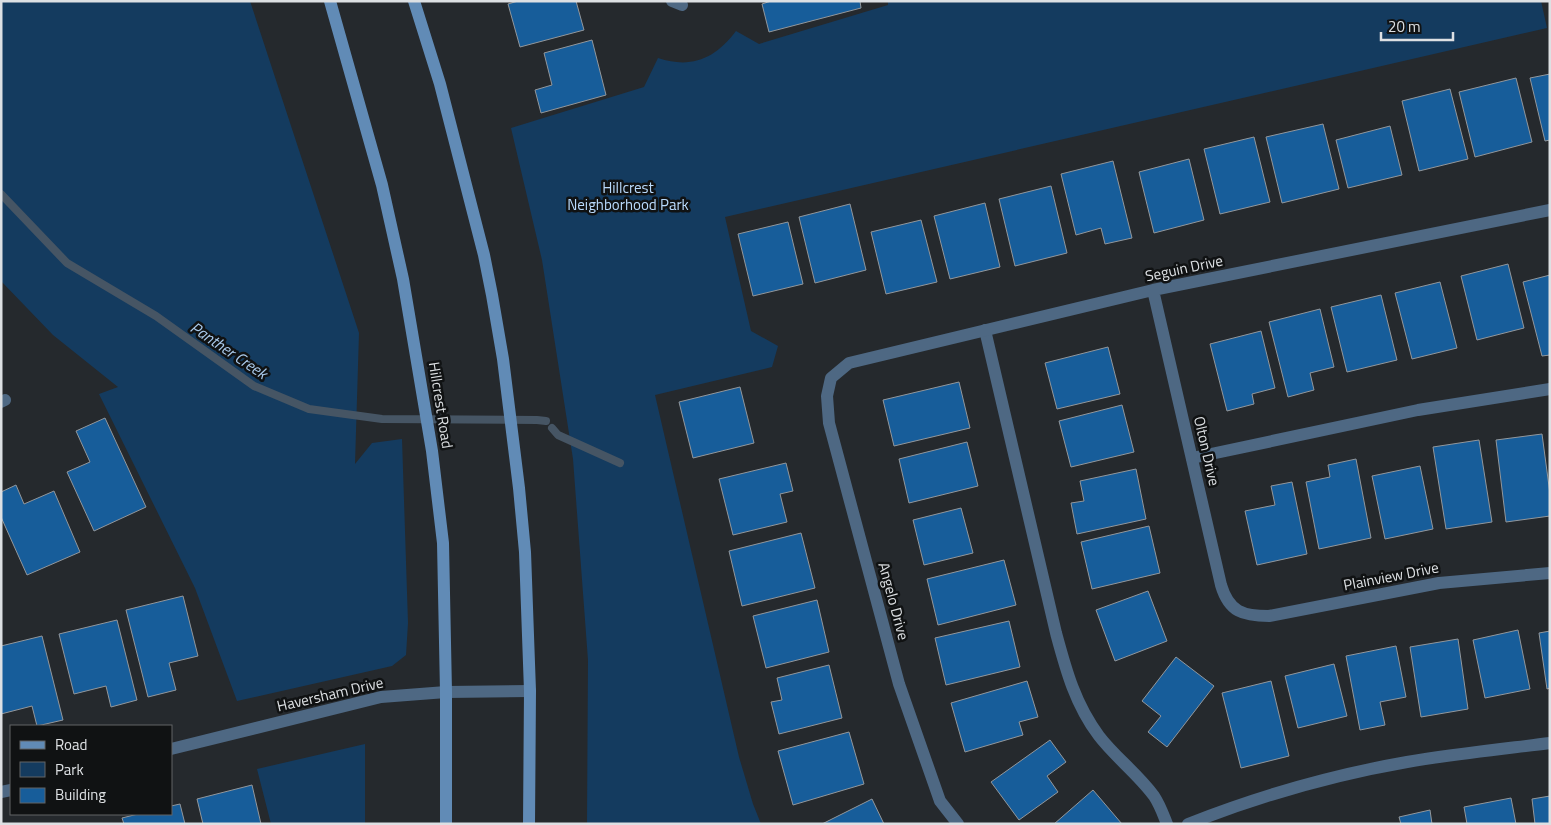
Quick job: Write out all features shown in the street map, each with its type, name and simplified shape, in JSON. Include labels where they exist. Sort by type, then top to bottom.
[{"type":"main road","name":"Hillcrest Road","points":[[330,1],[382,185],[403,279],[428,422],[443,543],[446,824]]},
{"type":"main road","points":[[414,1],[440,84],[462,166],[492,295],[502,359],[519,488],[525,552],[530,691],[529,824]]},
{"type":"street","name":"Seguin Drive","points":[[831,378],[849,363],[1154,290],[1550,210]]},
{"type":"street","name":"Olton Drive","points":[[1154,290],[1224,595],[1229,604],[1239,612]]},
{"type":"street","points":[[985,330],[1068,677],[1080,706],[1099,736],[1153,795],[1161,808],[1167,824]]},
{"type":"street","name":"Angelo Drive","points":[[831,378],[827,396],[829,423],[899,684],[940,801],[958,824]]},
{"type":"street","points":[[1192,458],[1418,410],[1550,389]]},
{"type":"street","name":"Plainview Drive","points":[[1239,612],[1254,616],[1269,616],[1439,583],[1550,573]]},
{"type":"street","name":"Haversham Drive","points":[[172,749],[381,697],[446,692],[530,691]]},
{"type":"street","points":[[1188,824],[1286,789],[1358,772],[1408,762],[1550,743]]},
{"type":"green space","points":[[1,1],[250,1],[359,333],[355,464],[372,443],[402,439],[408,623],[406,655],[392,666],[237,701],[195,588],[99,394],[118,387],[53,335],[1,281]]},
{"type":"green space","name":"Hillcrest Neighborhood Park","points":[[888,1],[1541,1],[1547,28],[725,217],[751,331],[778,346],[772,367],[655,395],[739,757],[761,824],[587,824],[588,660],[573,459],[542,260],[511,128],[644,87],[658,58],[681,62],[692,62],[701,59],[720,49],[736,31],[759,44],[888,5]]},
{"type":"green space","points":[[365,744],[365,824],[271,824],[257,769]]},
{"type":"building","points":[[518,1],[576,1],[584,30],[520,47],[508,4]]},
{"type":"building","points":[[771,1],[860,1],[861,8],[769,32],[762,4]]},
{"type":"building","points":[[592,40],[606,95],[541,113],[535,90],[552,85],[544,53]]},
{"type":"building","points":[[1550,74],[1550,140],[1545,141],[1530,78]]},
{"type":"building","points":[[1516,78],[1532,142],[1475,157],[1459,92]]},
{"type":"building","points":[[1450,89],[1468,159],[1419,171],[1402,101]]},
{"type":"building","points":[[1323,124],[1339,189],[1282,203],[1266,137]]},
{"type":"building","points":[[1390,126],[1402,175],[1348,188],[1336,140]]},
{"type":"building","points":[[1254,137],[1270,202],[1220,214],[1204,149]]},
{"type":"building","points":[[1189,159],[1204,220],[1154,233],[1139,172]]},
{"type":"building","points":[[1113,161],[1132,238],[1105,244],[1101,228],[1076,235],[1061,174]]},
{"type":"building","points":[[1051,186],[1067,253],[1015,266],[999,199]]},
{"type":"building","points":[[985,203],[1000,267],[950,279],[934,216]]},
{"type":"building","points":[[850,204],[866,270],[815,283],[799,217]]},
{"type":"building","points":[[921,220],[937,282],[886,294],[871,232]]},
{"type":"building","points":[[788,222],[803,284],[753,296],[738,234]]},
{"type":"building","points":[[1508,264],[1524,328],[1477,340],[1461,276]]},
{"type":"building","points":[[1550,275],[1550,355],[1542,356],[1523,282]]},
{"type":"building","points":[[1440,282],[1457,348],[1412,359],[1395,293]]},
{"type":"building","points":[[1381,295],[1397,360],[1347,372],[1331,307]]},
{"type":"building","points":[[1320,309],[1334,367],[1310,373],[1314,390],[1288,397],[1269,322]]},
{"type":"building","points":[[1261,331],[1275,388],[1252,394],[1254,404],[1227,411],[1210,344]]},
{"type":"building","points":[[1108,347],[1120,394],[1057,409],[1045,363]]},
{"type":"building","points":[[959,382],[970,428],[894,446],[883,400]]},
{"type":"building","points":[[740,387],[754,443],[693,458],[679,402]]},
{"type":"building","points":[[1122,405],[1134,452],[1071,467],[1059,421]]},
{"type":"building","points":[[105,418],[146,507],[94,531],[67,472],[90,462],[76,431]]},
{"type":"building","points":[[1542,434],[1550,494],[1550,516],[1506,522],[1496,440]]},
{"type":"building","points":[[1479,440],[1492,522],[1446,529],[1433,447]]},
{"type":"building","points":[[967,442],[978,486],[909,503],[899,459]]},
{"type":"building","points":[[1356,459],[1371,538],[1319,549],[1306,482],[1330,477],[1328,465]]},
{"type":"building","points":[[786,463],[793,491],[780,494],[787,522],[733,535],[719,479]]},
{"type":"building","points":[[1420,466],[1433,529],[1385,539],[1372,476]]},
{"type":"building","points":[[1136,469],[1146,519],[1077,534],[1071,503],[1084,501],[1080,481]]},
{"type":"building","points":[[1292,482],[1307,554],[1257,565],[1245,511],[1275,505],[1271,486]]},
{"type":"building","points":[[16,485],[24,504],[54,491],[80,552],[27,575],[1,517],[1,492]]},
{"type":"building","points":[[961,508],[973,553],[924,565],[913,520]]},
{"type":"building","points":[[1149,526],[1160,573],[1092,589],[1081,542]]},
{"type":"building","points":[[801,533],[815,588],[742,606],[729,551]]},
{"type":"building","points":[[1004,560],[1016,605],[938,625],[927,579]]},
{"type":"building","points":[[1148,591],[1167,641],[1115,661],[1096,610]]},
{"type":"building","points":[[183,596],[198,656],[169,663],[176,690],[148,697],[126,610]]},
{"type":"building","points":[[817,600],[829,652],[766,668],[753,616]]},
{"type":"building","points":[[117,620],[137,700],[111,707],[106,686],[74,694],[59,634]]},
{"type":"building","points":[[1009,621],[1020,667],[946,685],[935,638]]},
{"type":"building","points":[[1518,630],[1530,689],[1485,698],[1473,640]]},
{"type":"building","points":[[1550,631],[1550,688],[1547,689],[1539,633]]},
{"type":"building","points":[[42,636],[63,720],[37,725],[32,706],[1,714],[1,646]]},
{"type":"building","points":[[1458,639],[1468,709],[1421,717],[1410,647]]},
{"type":"building","points":[[1396,646],[1406,697],[1380,702],[1385,725],[1360,730],[1346,656]]},
{"type":"building","points":[[1176,657],[1214,686],[1167,747],[1148,732],[1161,716],[1142,701]]},
{"type":"building","points":[[1334,664],[1347,716],[1298,728],[1285,676]]},
{"type":"building","points":[[829,665],[842,718],[779,734],[771,702],[782,700],[777,678]]},
{"type":"building","points":[[1027,681],[1038,717],[1019,722],[1023,735],[965,752],[951,703]]},
{"type":"building","points":[[1271,681],[1289,756],[1241,768],[1222,693]]},
{"type":"building","points":[[849,732],[864,784],[793,805],[778,751]]},
{"type":"building","points":[[1050,740],[1066,762],[1047,776],[1058,792],[1019,820],[991,782]]},
{"type":"building","points":[[252,785],[261,824],[203,824],[197,799]]},
{"type":"building","points":[[1093,790],[1122,824],[1054,824]]},
{"type":"building","points":[[1550,796],[1550,824],[1535,824],[1532,799]]},
{"type":"building","points":[[1511,798],[1516,824],[1467,824],[1464,807]]},
{"type":"building","points":[[872,799],[884,824],[822,824]]},
{"type":"building","points":[[180,804],[185,824],[124,824],[122,818],[134,815],[172,815],[172,806]]},
{"type":"building","points":[[1430,810],[1432,824],[1401,824],[1399,817]]},
{"type":"waterway","name":"Panther Creek","points":[[1,194],[67,263],[156,316],[254,386],[309,409],[382,419],[546,421]]},
{"type":"waterway","name":"Panther Creek","points":[[552,428],[558,435],[620,463]]}]
